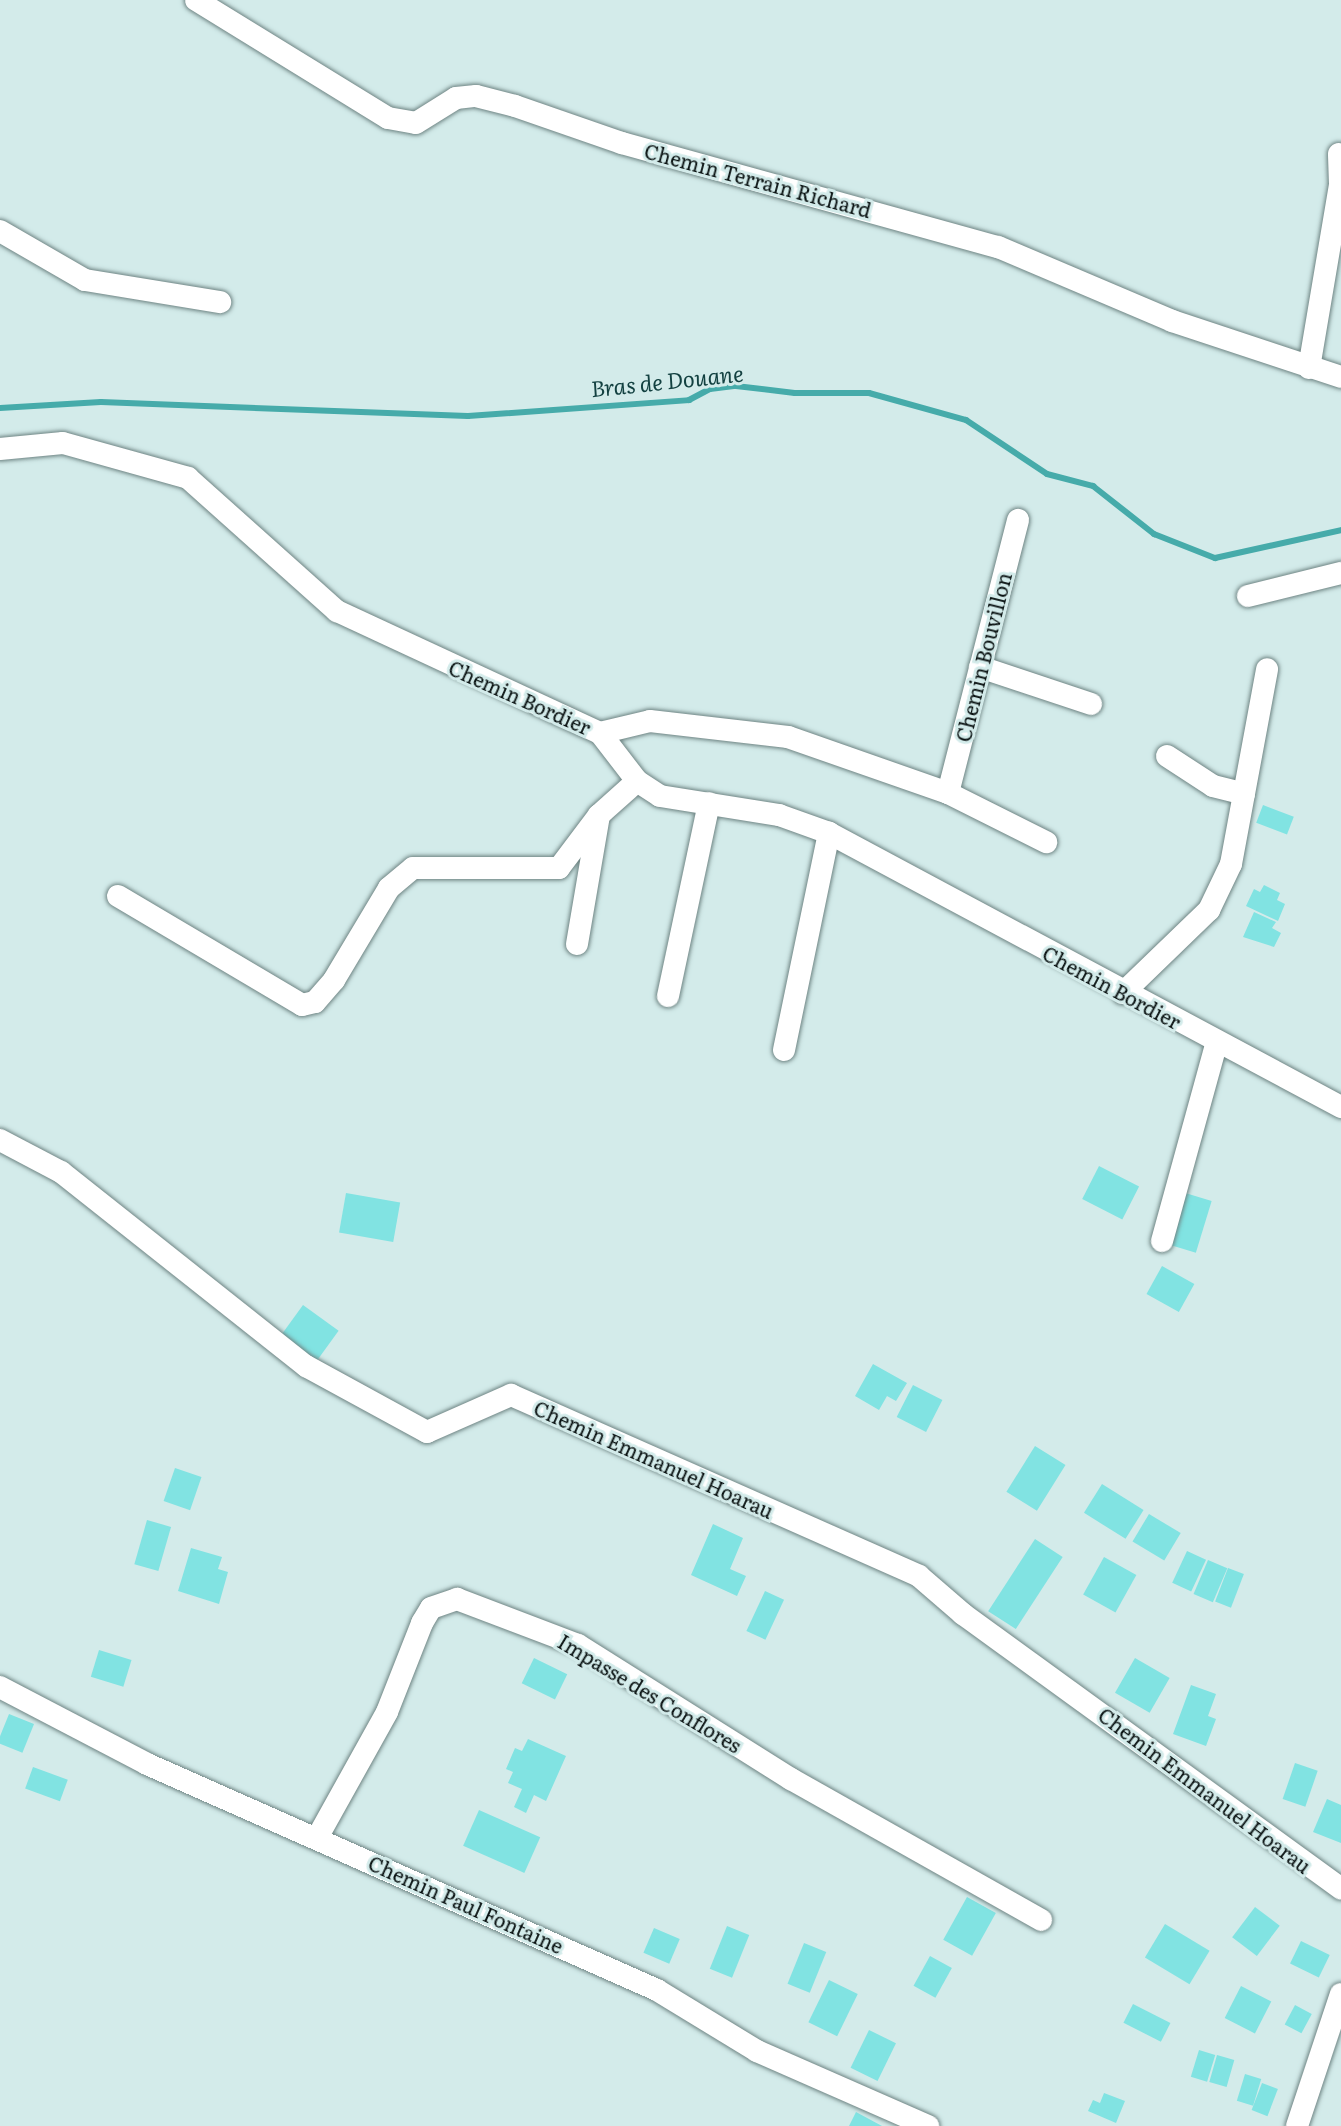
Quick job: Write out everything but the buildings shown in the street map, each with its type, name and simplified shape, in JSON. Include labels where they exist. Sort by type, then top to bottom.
[{"type":"street","name":"Chemin Terrain Richard","points":[[196,0],[388,118],[416,123],[456,98],[476,96],[515,106],[622,143],[998,247],[1172,321],[1341,377]]},
{"type":"street","points":[[1309,368],[1340,184],[1339,154]]},
{"type":"street","points":[[0,231],[85,280],[220,302]]},
{"type":"street","name":"Chemin Bordier","points":[[0,449],[63,443],[188,478],[337,611],[600,733],[637,781],[660,796],[779,815],[829,833],[1341,1107]]},
{"type":"street","name":"Chemin Bouvillon","points":[[948,793],[1018,520]]},
{"type":"street","points":[[1248,596],[1341,573]]},
{"type":"street","points":[[980,667],[1091,704]]},
{"type":"street","points":[[1123,993],[1214,902],[1231,864],[1267,669]]},
{"type":"street","points":[[600,733],[650,721],[788,737],[948,793],[1046,842]]},
{"type":"street","points":[[1167,756],[1213,786],[1244,794]]},
{"type":"street","points":[[118,896],[302,1005],[315,1002],[334,980],[389,888],[413,868],[559,868],[599,815],[637,781]]},
{"type":"street","points":[[668,996],[709,803]]},
{"type":"street","points":[[577,944],[599,815]]},
{"type":"street","points":[[784,1050],[829,833]]},
{"type":"street","points":[[1162,1241],[1217,1042]]},
{"type":"street","name":"Chemin Emmanuel Hoarau","points":[[0,1140],[61,1172],[306,1366],[427,1432],[511,1395],[919,1576],[963,1614],[1341,1889]]},
{"type":"street","name":"Impasse des Conflores","points":[[317,1838],[387,1712],[422,1623],[431,1608],[457,1599],[578,1645],[791,1779],[1041,1920]]},
{"type":"street","name":"Chemin Paul Fontaine","points":[[0,1687],[147,1764],[631,1978],[757,2051],[928,2126]]},
{"type":"street","points":[[1297,2126],[1341,1994]]},
{"type":"waterway","name":"Bras de Douane","points":[[0,408],[101,402],[468,416],[689,400],[710,389],[736,386],[795,393],[869,393],[966,420],[1047,474],[1093,486],[1154,534],[1215,558],[1341,530]]}]
